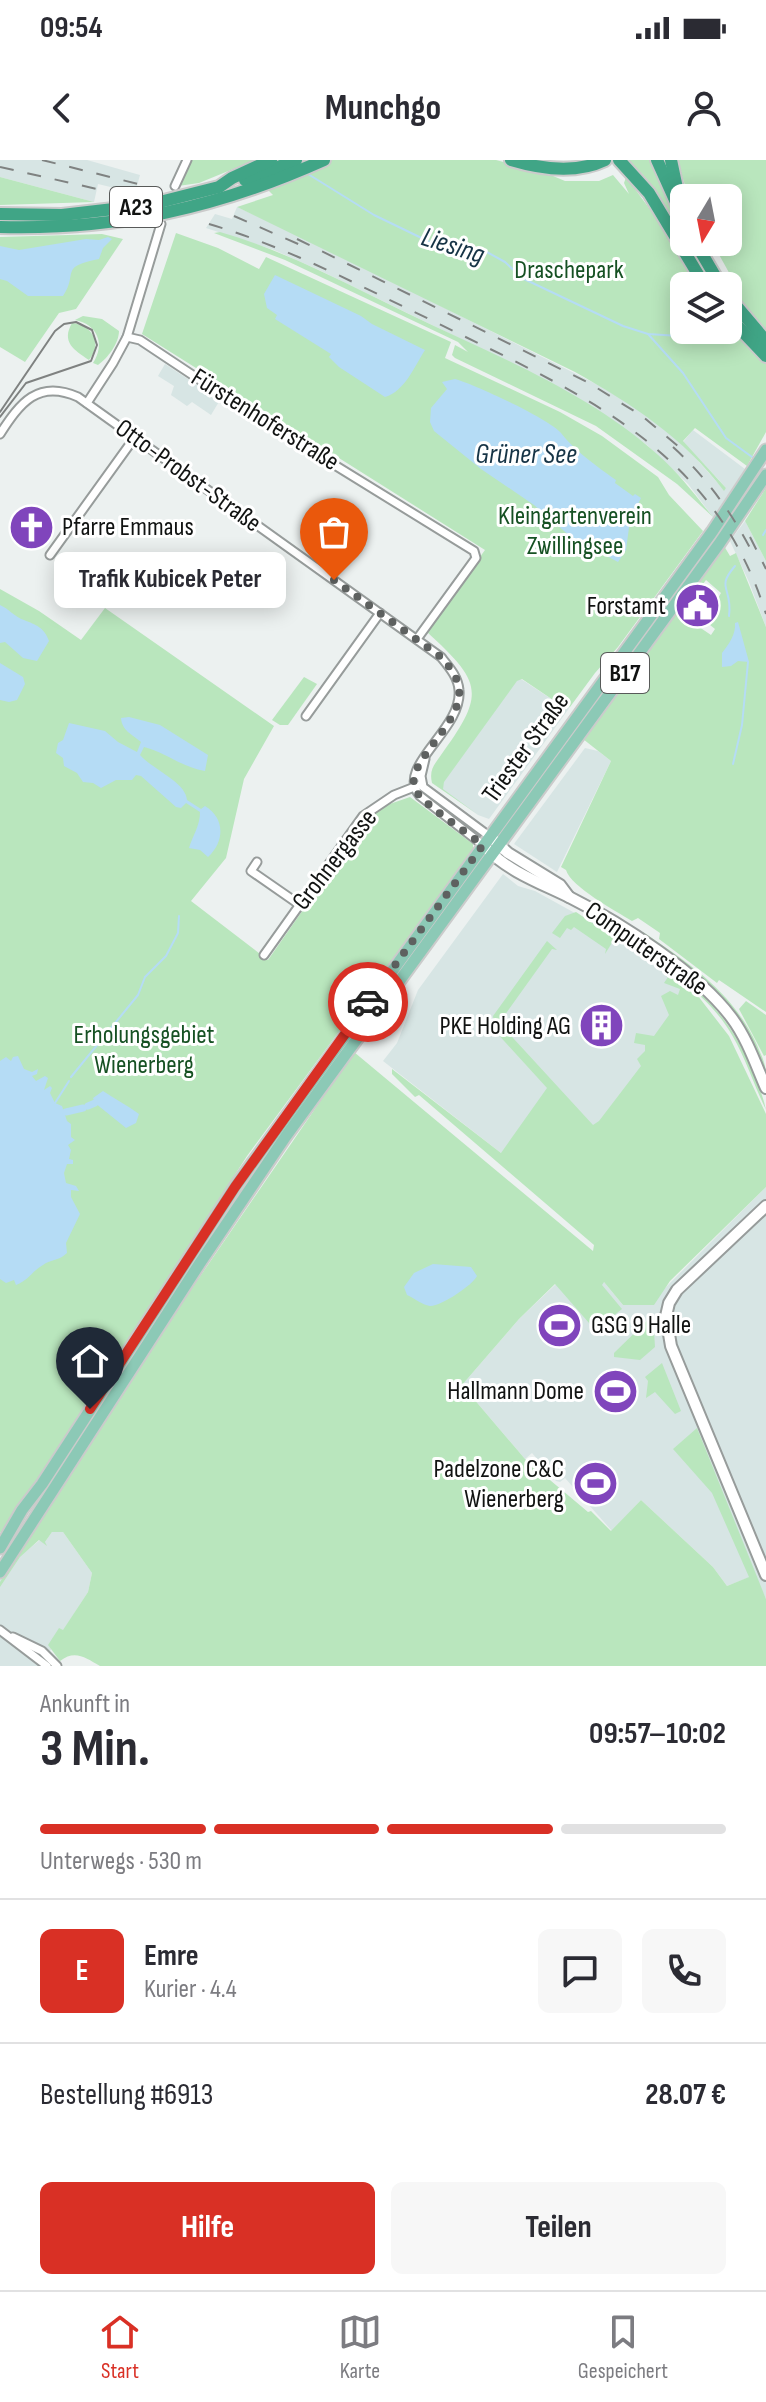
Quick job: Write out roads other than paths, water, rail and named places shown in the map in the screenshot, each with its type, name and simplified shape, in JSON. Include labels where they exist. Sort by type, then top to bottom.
[{"type":"highway","name":"A23","points":[[0,227],[160,215],[218,201],[257,177],[271,160]]},
{"type":"highway","points":[[257,177],[296,160]]},
{"type":"highway","name":"A23","points":[[0,214],[62,221],[148,205],[324,160]]},
{"type":"highway","points":[[511,160],[550,168],[581,167],[605,160]]},
{"type":"highway","points":[[657,160],[670,189]]},
{"type":"highway","points":[[671,160],[676,184]]},
{"type":"highway","points":[[619,162],[657,204],[697,272]]},
{"type":"highway","points":[[742,313],[766,341]]},
{"type":"highway","points":[[742,331],[766,356]]},
{"type":"main road","name":"Triester Straße","points":[[0,1572],[217,1237],[337,1066],[363,1020],[486,840],[712,532],[766,450]]},
{"type":"main road","name":"Triester Straße","points":[[0,1548],[187,1260],[327,1058],[363,1020],[497,850],[766,475]]},
{"type":"street","points":[[175,186],[187,160]]},
{"type":"street","points":[[87,403],[127,337],[161,224]]},
{"type":"street","name":"Fürstenhoferstraße","points":[[127,337],[140,340],[239,406],[474,551],[476,558],[417,639]]},
{"type":"street","name":"Otto-Probst-Straße","points":[[0,434],[22,403],[35,395],[63,391],[87,403],[441,657],[454,674],[459,688],[457,708],[426,757],[418,785]]},
{"type":"street","points":[[50,555],[135,437]]},
{"type":"street","points":[[306,716],[380,613]]},
{"type":"street","points":[[418,785],[486,840]]},
{"type":"street","name":"Grohnergasse","points":[[264,955],[363,816],[385,800],[418,785]]},
{"type":"street","name":"Computerstraße","points":[[486,840],[540,885],[569,897],[680,967],[712,994],[733,1019],[766,1088]]},
{"type":"street","points":[[257,862],[251,871],[300,905]]},
{"type":"street","points":[[766,1206],[677,1290],[669,1303],[666,1329],[698,1415],[766,1575]]},
{"type":"street","points":[[0,1630],[47,1666]]},
{"type":"street","points":[[11,1637],[26,1641],[42,1651],[57,1666]]},
{"type":"water","points":[[108,237],[112,239],[103,248],[99,259],[74,268],[63,296],[28,296],[0,279],[0,246],[19,250]]},
{"type":"water","points":[[275,275],[425,350],[404,384],[385,397],[339,367],[329,357],[331,354],[275,319],[277,315],[267,308],[264,294]]},
{"type":"water","name":"Grüner See","points":[[455,379],[542,419],[616,480],[615,483],[641,498],[630,520],[626,550],[618,562],[571,537],[534,505],[481,469],[434,431],[430,422],[431,408],[447,389],[442,382]]},
{"type":"water","points":[[0,605],[45,633],[49,641],[37,661],[23,658],[5,642],[0,643]]},
{"type":"water","points":[[738,622],[749,662],[738,661],[722,667],[722,653]]},
{"type":"water","points":[[0,663],[23,677],[25,684],[17,700],[0,700]]},
{"type":"water","points":[[121,718],[160,725],[208,755],[205,771],[144,747],[140,755],[181,787],[187,800],[201,809],[205,806],[216,817],[220,837],[208,857],[200,850],[189,848],[200,812],[186,803],[181,808],[176,807],[141,776],[136,775],[132,780],[116,780],[101,788],[83,782],[77,773],[64,766],[63,758],[56,753],[69,723],[105,731],[137,752],[141,742],[123,726]]},
{"type":"water","points":[[18,1056],[24,1069],[32,1072],[38,1069],[37,1074],[32,1076],[36,1081],[45,1076],[48,1078],[44,1090],[50,1086],[52,1088],[50,1093],[55,1103],[62,1106],[71,1124],[71,1137],[75,1140],[68,1145],[71,1150],[69,1159],[73,1160],[73,1164],[67,1164],[64,1173],[66,1183],[76,1186],[79,1191],[71,1190],[71,1197],[80,1214],[66,1243],[67,1253],[46,1263],[16,1285],[14,1280],[6,1283],[0,1279],[0,1061],[6,1057],[11,1061]]},
{"type":"water","points":[[103,1091],[139,1114],[136,1123],[126,1128],[95,1103],[93,1098]]},
{"type":"water","points":[[433,1264],[471,1267],[477,1276],[448,1299],[430,1306],[407,1295],[404,1287],[414,1273]]},
{"type":"waterway","name":"Liesing","points":[[308,174],[374,215],[436,245],[485,251],[505,262],[522,278],[623,326],[648,334],[670,335]]},
{"type":"waterway","points":[[648,334],[683,373],[726,438],[752,457]]},
{"type":"waterway","points":[[763,535],[766,530]]},
{"type":"waterway","points":[[729,616],[725,584],[735,566]]},
{"type":"waterway","points":[[733,764],[742,725],[748,662]]},
{"type":"waterway","points":[[71,1077],[138,995],[145,977],[166,956],[178,933],[179,916]]},
{"type":"waterway","points":[[55,1103],[69,1081]]},
{"type":"waterway","points":[[88,1106],[95,1103]]},
{"type":"waterway","points":[[66,1112],[83,1108]]},
{"type":"tram line","points":[[0,412],[55,331],[64,324],[76,322],[92,330],[97,345],[91,361],[26,383],[0,417]]},
{"type":"railway","points":[[42,160],[138,184]]},
{"type":"railway","points":[[0,167],[97,189]]},
{"type":"railway","points":[[234,216],[305,247]]},
{"type":"railway","points":[[209,224],[294,255],[431,320],[587,400],[633,431],[675,466],[712,507],[742,556],[766,614]]},
{"type":"railway","points":[[297,239],[589,383],[642,416],[685,452]]},
{"type":"railway","points":[[673,447],[716,494],[750,548]]},
{"type":"railway","points":[[750,537],[766,569]]},
{"type":"place","name":"Pfarre Emmaus","points":[[31,527]]},
{"type":"place","name":"Trafik Kubicek Peter","points":[[334,580]]},
{"type":"place","name":"Forstamt","points":[[697,606]]},
{"type":"place","name":"PKE Holding AG","points":[[602,1026]]},
{"type":"place","name":"GSG 9 Halle","points":[[560,1325]]},
{"type":"place","name":"Hallmann Dome","points":[[615,1391]]},
{"type":"place","name":"Padelzone C&C Wienerberg","points":[[595,1484]]},
{"type":"park label","name":"Draschepark","points":[[569,270]]},
{"type":"park label","name":"Kleingartenverein Zwillingsee","points":[[575,531]]},
{"type":"park label","name":"Erholungsgebiet Wienerberg","points":[[144,1050]]}]
